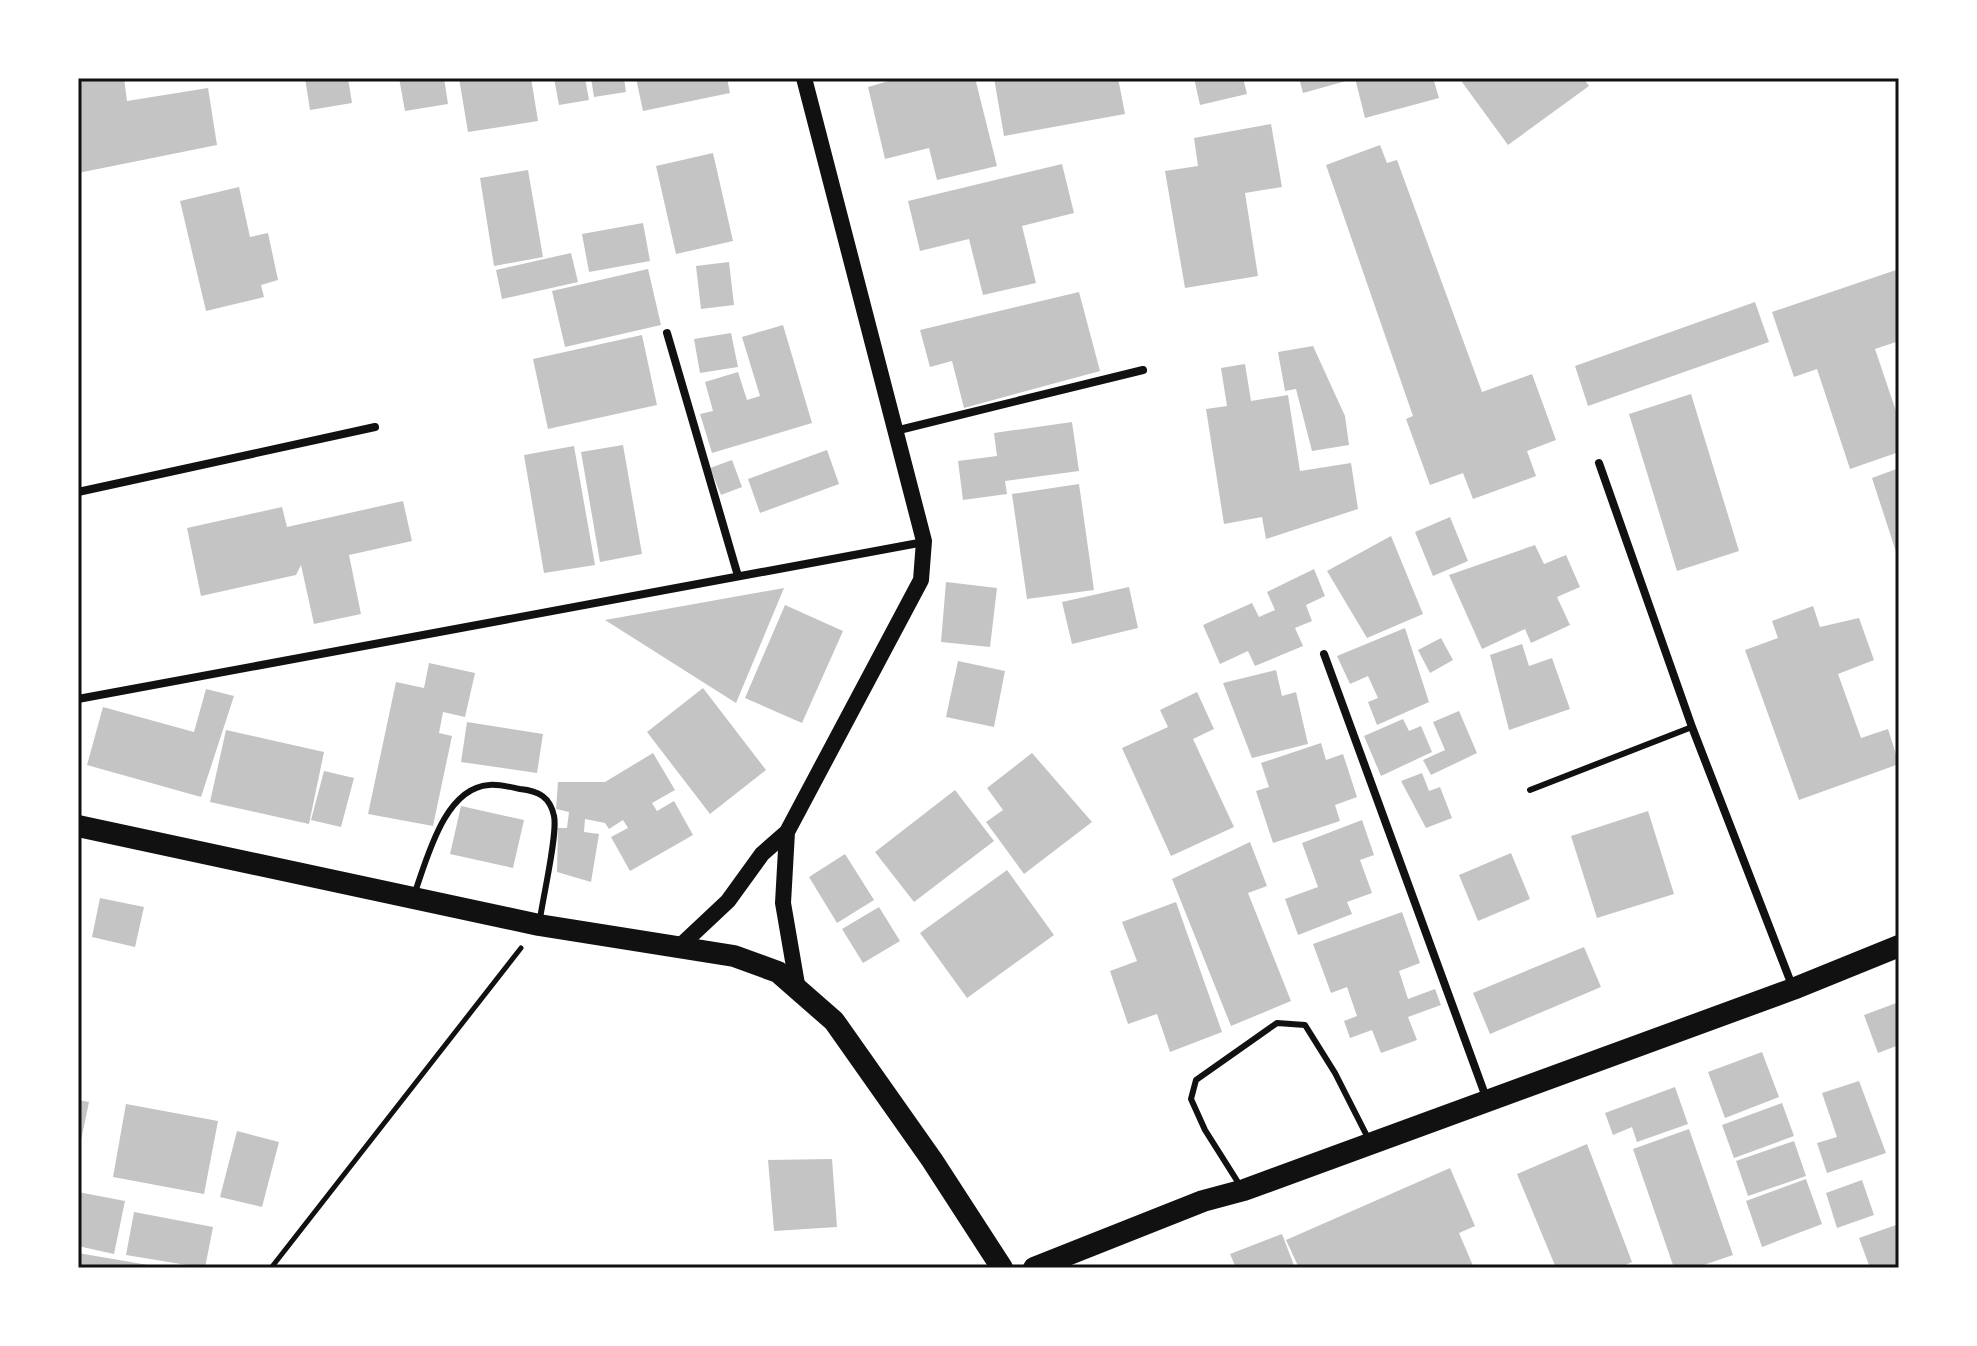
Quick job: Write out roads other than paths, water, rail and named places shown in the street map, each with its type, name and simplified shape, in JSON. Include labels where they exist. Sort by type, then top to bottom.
[{"type":"highway","points":[[78,826],[539,925],[734,956],[778,972],[834,1021],[932,1160],[1002,1268]]},
{"type":"highway","points":[[1034,1268],[1203,1201],[1244,1190],[1371,1144],[1793,989],[1899,946]]},
{"type":"main road","points":[[679,947],[728,901],[762,854],[787,832],[921,580],[924,541],[804,78]]},
{"type":"main road","points":[[787,832],[783,903],[798,990]]},
{"type":"street","points":[[667,333],[738,576]]},
{"type":"street","points":[[895,431],[1143,370]]},
{"type":"street","points":[[78,492],[375,427]]},
{"type":"street","points":[[1599,463],[1692,727],[1793,989]]},
{"type":"street","points":[[78,699],[924,541]]},
{"type":"street","points":[[1324,654],[1487,1100]]},
{"type":"lane","points":[[1530,790],[1692,727]]},
{"type":"lane","points":[[413,898],[436,836],[452,806],[468,791],[489,785],[536,791],[550,801],[555,820],[539,925]]},
{"type":"lane","points":[[1244,1190],[1205,1130],[1191,1099],[1196,1080],[1277,1023],[1305,1025],[1335,1073],[1371,1144]]}]
